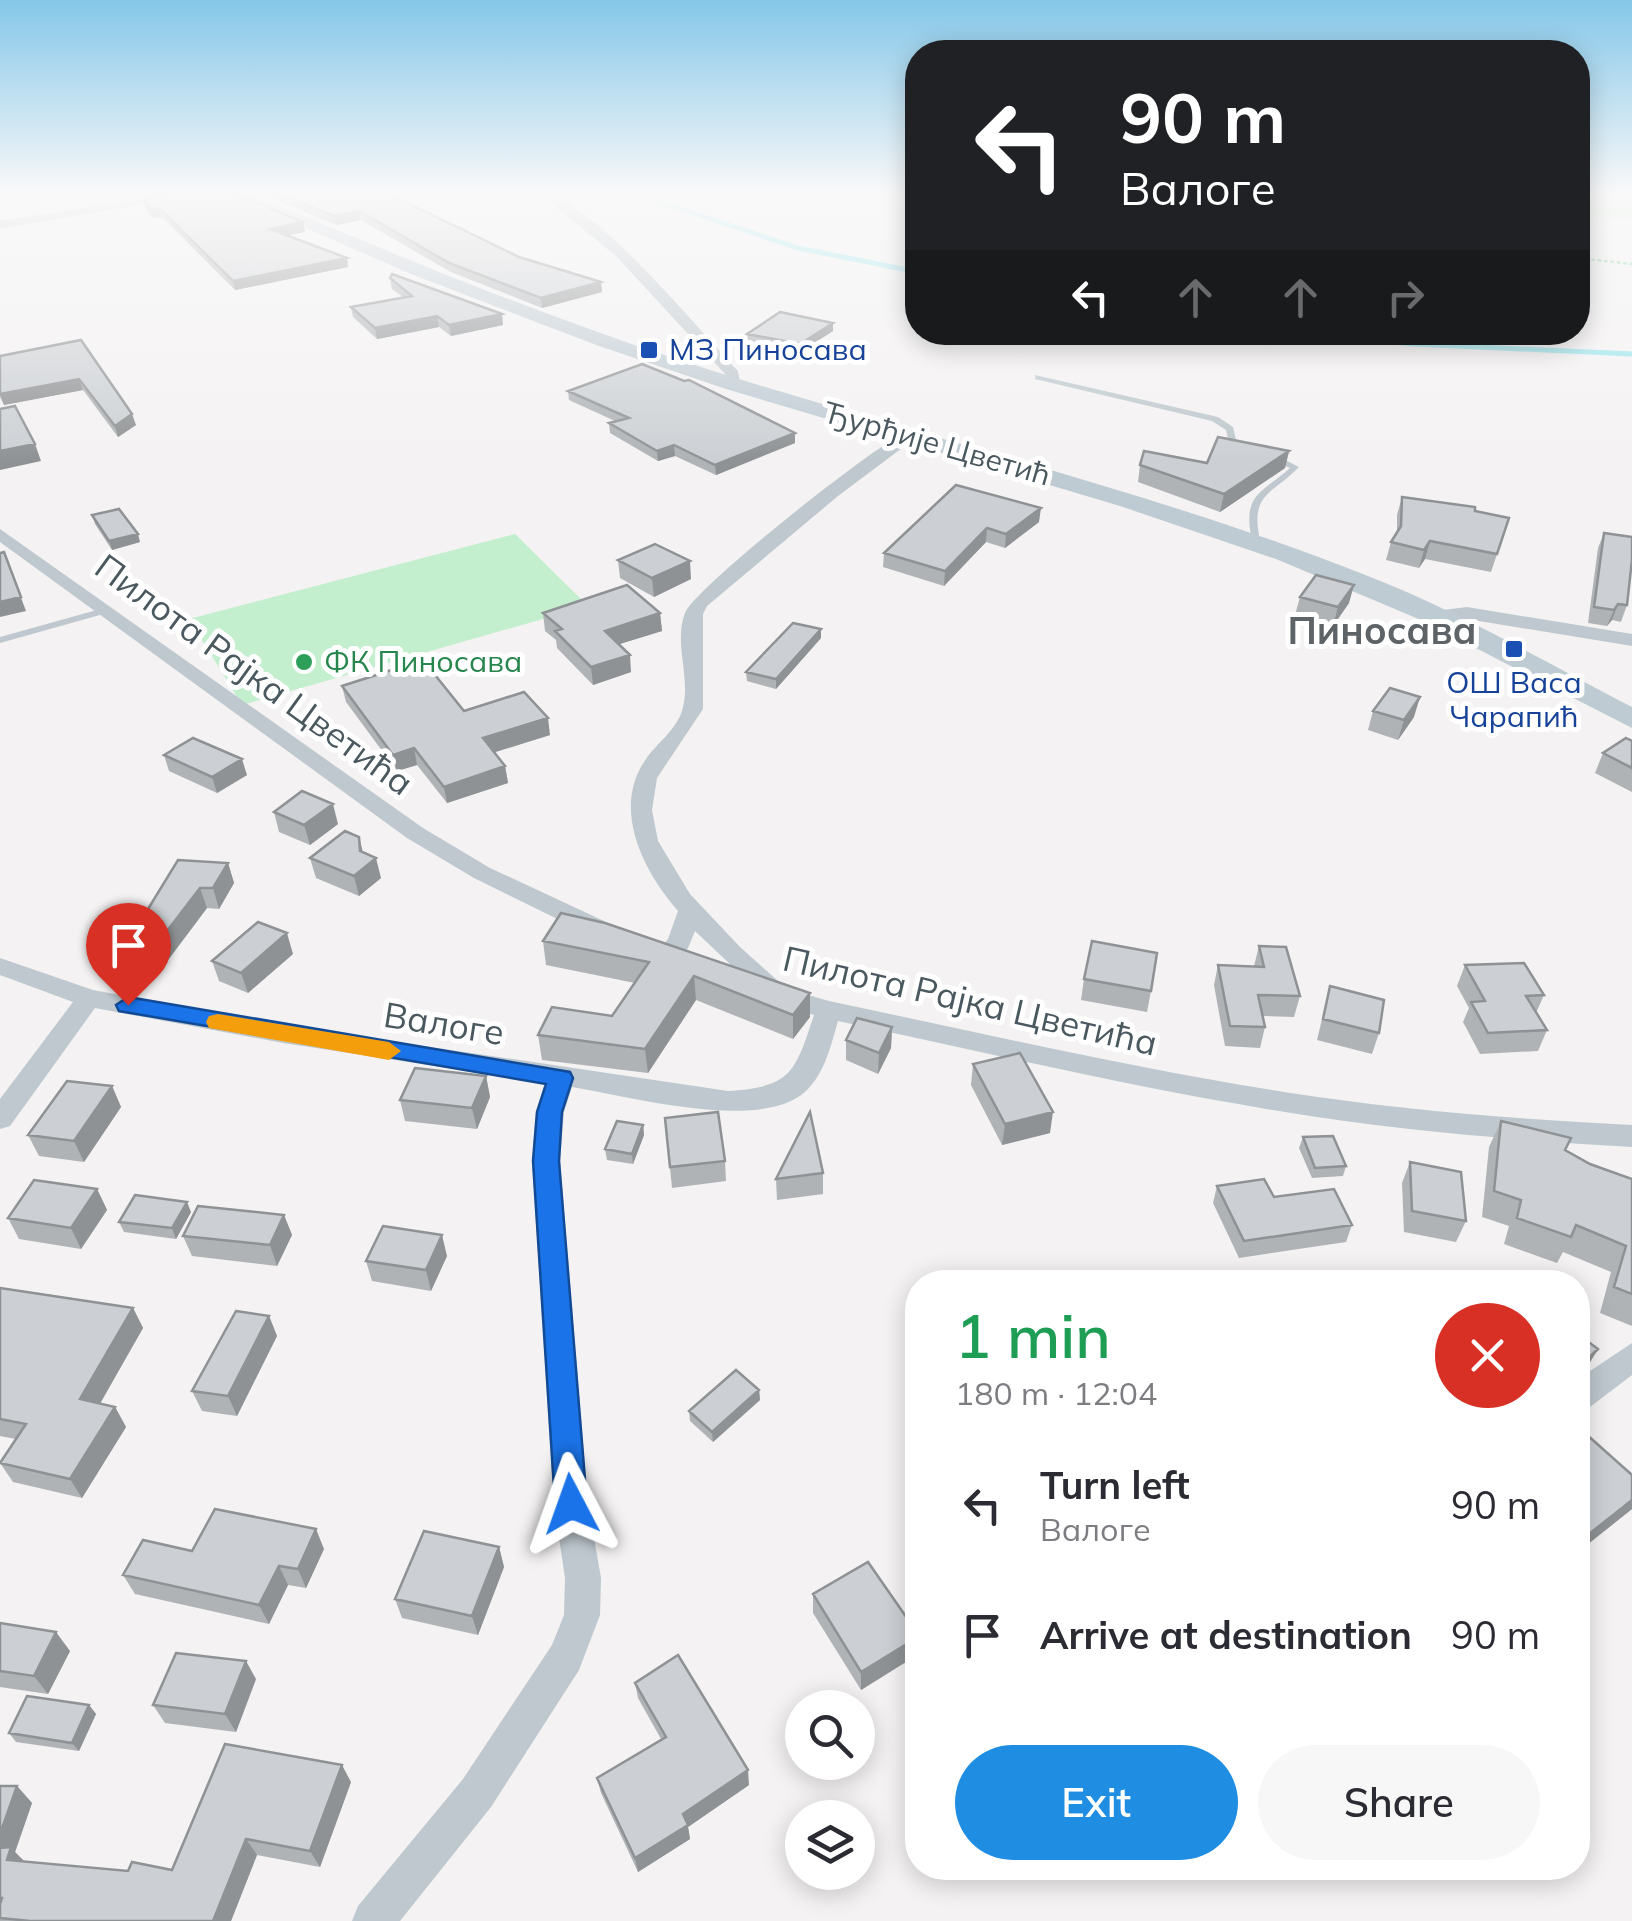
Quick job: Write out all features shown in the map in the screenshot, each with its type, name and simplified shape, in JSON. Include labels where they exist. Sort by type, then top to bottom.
[{"type":"street","name":"Ђурђије Цветић","points":[[450,282],[730,384],[1065,482],[1360,582],[1632,719]]},
{"type":"street","points":[[646,282],[736,378],[730,384]]},
{"type":"street","points":[[670,363],[692,359],[708,350]]},
{"type":"street","points":[[779,996],[689,912],[652,852],[640,820],[640,797],[647,773],[692,714],[694,610],[832,492],[908,436]]},
{"type":"street","name":"Пилота Рајка Цветића","points":[[0,534],[415,833],[482,873],[612,934]]},
{"type":"street","points":[[1435,617],[1467,613],[1632,640]]},
{"type":"street","points":[[665,957],[679,942],[689,912]]},
{"type":"street","name":"Валоге","points":[[0,966],[89,998],[283,1034],[728,1101],[763,1100],[784,1094],[806,1080],[830,1010]]},
{"type":"street","name":"Пилота Рајка Цветића","points":[[722,976],[830,1010],[1158,1080],[1350,1112],[1495,1128],[1632,1136]]},
{"type":"street","points":[[0,1118],[89,998]]},
{"type":"street","points":[[373,1921],[478,1794],[566,1657],[582,1615],[583,1578],[571,1504],[546,1161],[550,1112],[561,1078]]},
{"type":"street","points":[[1590,1388],[1632,1357]]},
{"type":"lane","points":[[1038,378],[1215,419],[1230,429],[1236,448],[1252,454]]},
{"type":"lane","points":[[1249,542],[1255,535],[1250,516],[1253,504],[1295,467],[1288,461],[1268,457]]},
{"type":"lane","points":[[0,640],[104,611]]},
{"type":"green space","name":"ФК Пиносава","points":[[515,534],[588,606],[242,705],[189,619]]},
{"type":"building","points":[[394,282],[413,282],[502,314],[449,325],[437,316],[375,328],[351,307],[412,296]]},
{"type":"building","points":[[498,282],[601,282],[541,298]]},
{"type":"building","points":[[780,312],[833,323],[800,344],[747,334]]},
{"type":"building","points":[[81,340],[132,414],[115,426],[79,379],[0,394],[0,356]]},
{"type":"building","points":[[642,364],[689,380],[795,433],[715,465],[674,445],[657,451],[609,423],[629,418],[568,391]]},
{"type":"building","points":[[15,406],[35,444],[0,451],[0,409]]},
{"type":"building","points":[[1218,437],[1289,451],[1224,494],[1140,465],[1144,451],[1207,463]]},
{"type":"building","points":[[956,485],[1041,508],[1006,534],[987,528],[945,571],[884,553]]},
{"type":"building","points":[[1402,497],[1475,507],[1475,511],[1509,518],[1497,554],[1430,541],[1424,550],[1391,542],[1401,526]]},
{"type":"building","points":[[119,509],[138,534],[109,541],[92,515]]},
{"type":"building","points":[[1604,533],[1632,537],[1627,605],[1618,604],[1614,610],[1594,607]]},
{"type":"building","points":[[655,544],[690,561],[652,578],[618,560]]},
{"type":"building","points":[[4,552],[21,597],[0,602],[0,553]]},
{"type":"building","points":[[1316,575],[1354,585],[1338,607],[1300,597]]},
{"type":"building","points":[[627,585],[660,613],[605,631],[630,655],[591,667],[555,631],[562,629],[543,613]]},
{"type":"building","points":[[793,623],[821,629],[776,679],[746,672]]},
{"type":"building","points":[[423,660],[464,711],[524,692],[548,718],[483,738],[505,766],[444,787],[414,748],[393,755],[342,686]]},
{"type":"building","points":[[1390,688],[1420,697],[1404,720],[1373,711]]},
{"type":"building","points":[[193,738],[242,759],[212,777],[164,755]]},
{"type":"building","points":[[1626,738],[1632,741],[1632,768],[1603,753]]},
{"type":"building","points":[[302,791],[333,804],[304,825],[274,812]]},
{"type":"building","points":[[345,831],[359,837],[360,851],[376,858],[354,876],[310,858]]},
{"type":"building","points":[[178,860],[228,863],[213,888],[200,888],[154,948],[111,942],[135,912],[145,914]]},
{"type":"building","points":[[561,913],[605,923],[810,993],[793,1015],[694,976],[645,1049],[538,1035],[552,1007],[612,1016],[649,962],[543,941]]},
{"type":"building","points":[[258,922],[287,933],[241,973],[212,961]]},
{"type":"building","points":[[1092,941],[1157,953],[1151,991],[1084,979]]},
{"type":"building","points":[[1259,946],[1286,947],[1300,996],[1258,995],[1265,1027],[1230,1026],[1218,965],[1264,967]]},
{"type":"building","points":[[1524,963],[1544,995],[1526,996],[1547,1030],[1488,1033],[1471,1002],[1485,1001],[1465,965]]},
{"type":"building","points":[[1330,986],[1384,1000],[1379,1033],[1323,1019]]},
{"type":"building","points":[[857,1018],[892,1027],[879,1053],[846,1040]]},
{"type":"building","points":[[1020,1053],[1053,1112],[1005,1124],[973,1064]]},
{"type":"building","points":[[415,1068],[486,1076],[472,1108],[400,1100]]},
{"type":"building","points":[[67,1081],[112,1086],[74,1141],[28,1135]]},
{"type":"building","points":[[718,1112],[725,1161],[670,1167],[665,1118]]},
{"type":"building","points":[[810,1112],[823,1173],[776,1179]]},
{"type":"building","points":[[617,1121],[643,1125],[632,1154],[605,1149]]},
{"type":"building","points":[[1501,1121],[1571,1138],[1565,1150],[1632,1179],[1632,1294],[1614,1287],[1626,1246],[1576,1225],[1571,1237],[1517,1218],[1521,1200],[1494,1191]]},
{"type":"building","points":[[1333,1136],[1346,1166],[1315,1168],[1303,1137]]},
{"type":"building","points":[[1410,1162],[1461,1172],[1466,1221],[1412,1211]]},
{"type":"building","points":[[1264,1179],[1274,1197],[1334,1189],[1352,1225],[1244,1241],[1217,1186]]},
{"type":"building","points":[[34,1180],[97,1189],[71,1228],[8,1218]]},
{"type":"building","points":[[135,1195],[187,1202],[172,1228],[119,1222]]},
{"type":"building","points":[[198,1206],[284,1215],[270,1245],[183,1236]]},
{"type":"building","points":[[383,1226],[442,1235],[426,1270],[366,1261]]},
{"type":"building","points":[[0,1288],[133,1308],[80,1399],[115,1407],[70,1479],[0,1463],[26,1424],[0,1419]]},
{"type":"building","points":[[236,1311],[269,1316],[228,1396],[192,1391]]},
{"type":"building","points":[[736,1370],[759,1390],[712,1432],[689,1411]]},
{"type":"building","points":[[1590,1438],[1632,1475],[1632,1500],[1590,1533]]},
{"type":"building","points":[[215,1509],[316,1529],[298,1569],[279,1566],[259,1605],[123,1575],[143,1540],[192,1551]]},
{"type":"building","points":[[424,1531],[499,1547],[472,1616],[395,1599]]},
{"type":"building","points":[[868,1562],[905,1615],[905,1645],[861,1672],[813,1594]]},
{"type":"building","points":[[0,1623],[56,1632],[34,1676],[0,1671]]},
{"type":"building","points":[[176,1653],[246,1661],[225,1714],[153,1705]]},
{"type":"building","points":[[678,1655],[748,1770],[683,1814],[688,1825],[635,1858],[597,1778],[666,1737],[635,1683]]},
{"type":"building","points":[[27,1696],[89,1705],[72,1743],[9,1733]]},
{"type":"building","points":[[225,1744],[342,1765],[310,1851],[246,1839],[213,1921],[0,1918],[0,1848],[11,1847],[7,1860],[128,1871],[132,1862],[172,1870]]},
{"type":"building","points":[[0,1786],[17,1786],[0,1834]]},
{"type":"waterway","points":[[1434,345],[1632,354]]},
{"type":"slow traffic","points":[[218,1022],[389,1051]]},
{"type":"place","name":"МЗ Пиносава","points":[[649,350]]},
{"type":"place","name":"ОШ Васа Чарапић","points":[[1514,649]]},
{"type":"place","name":"ФК Пиносава","points":[[304,662]]},
{"type":"district","name":"Пиносава","points":[[1382,631]]},
{"type":"route","points":[[128,1005],[561,1078],[550,1112],[546,1161],[571,1504]]}]
